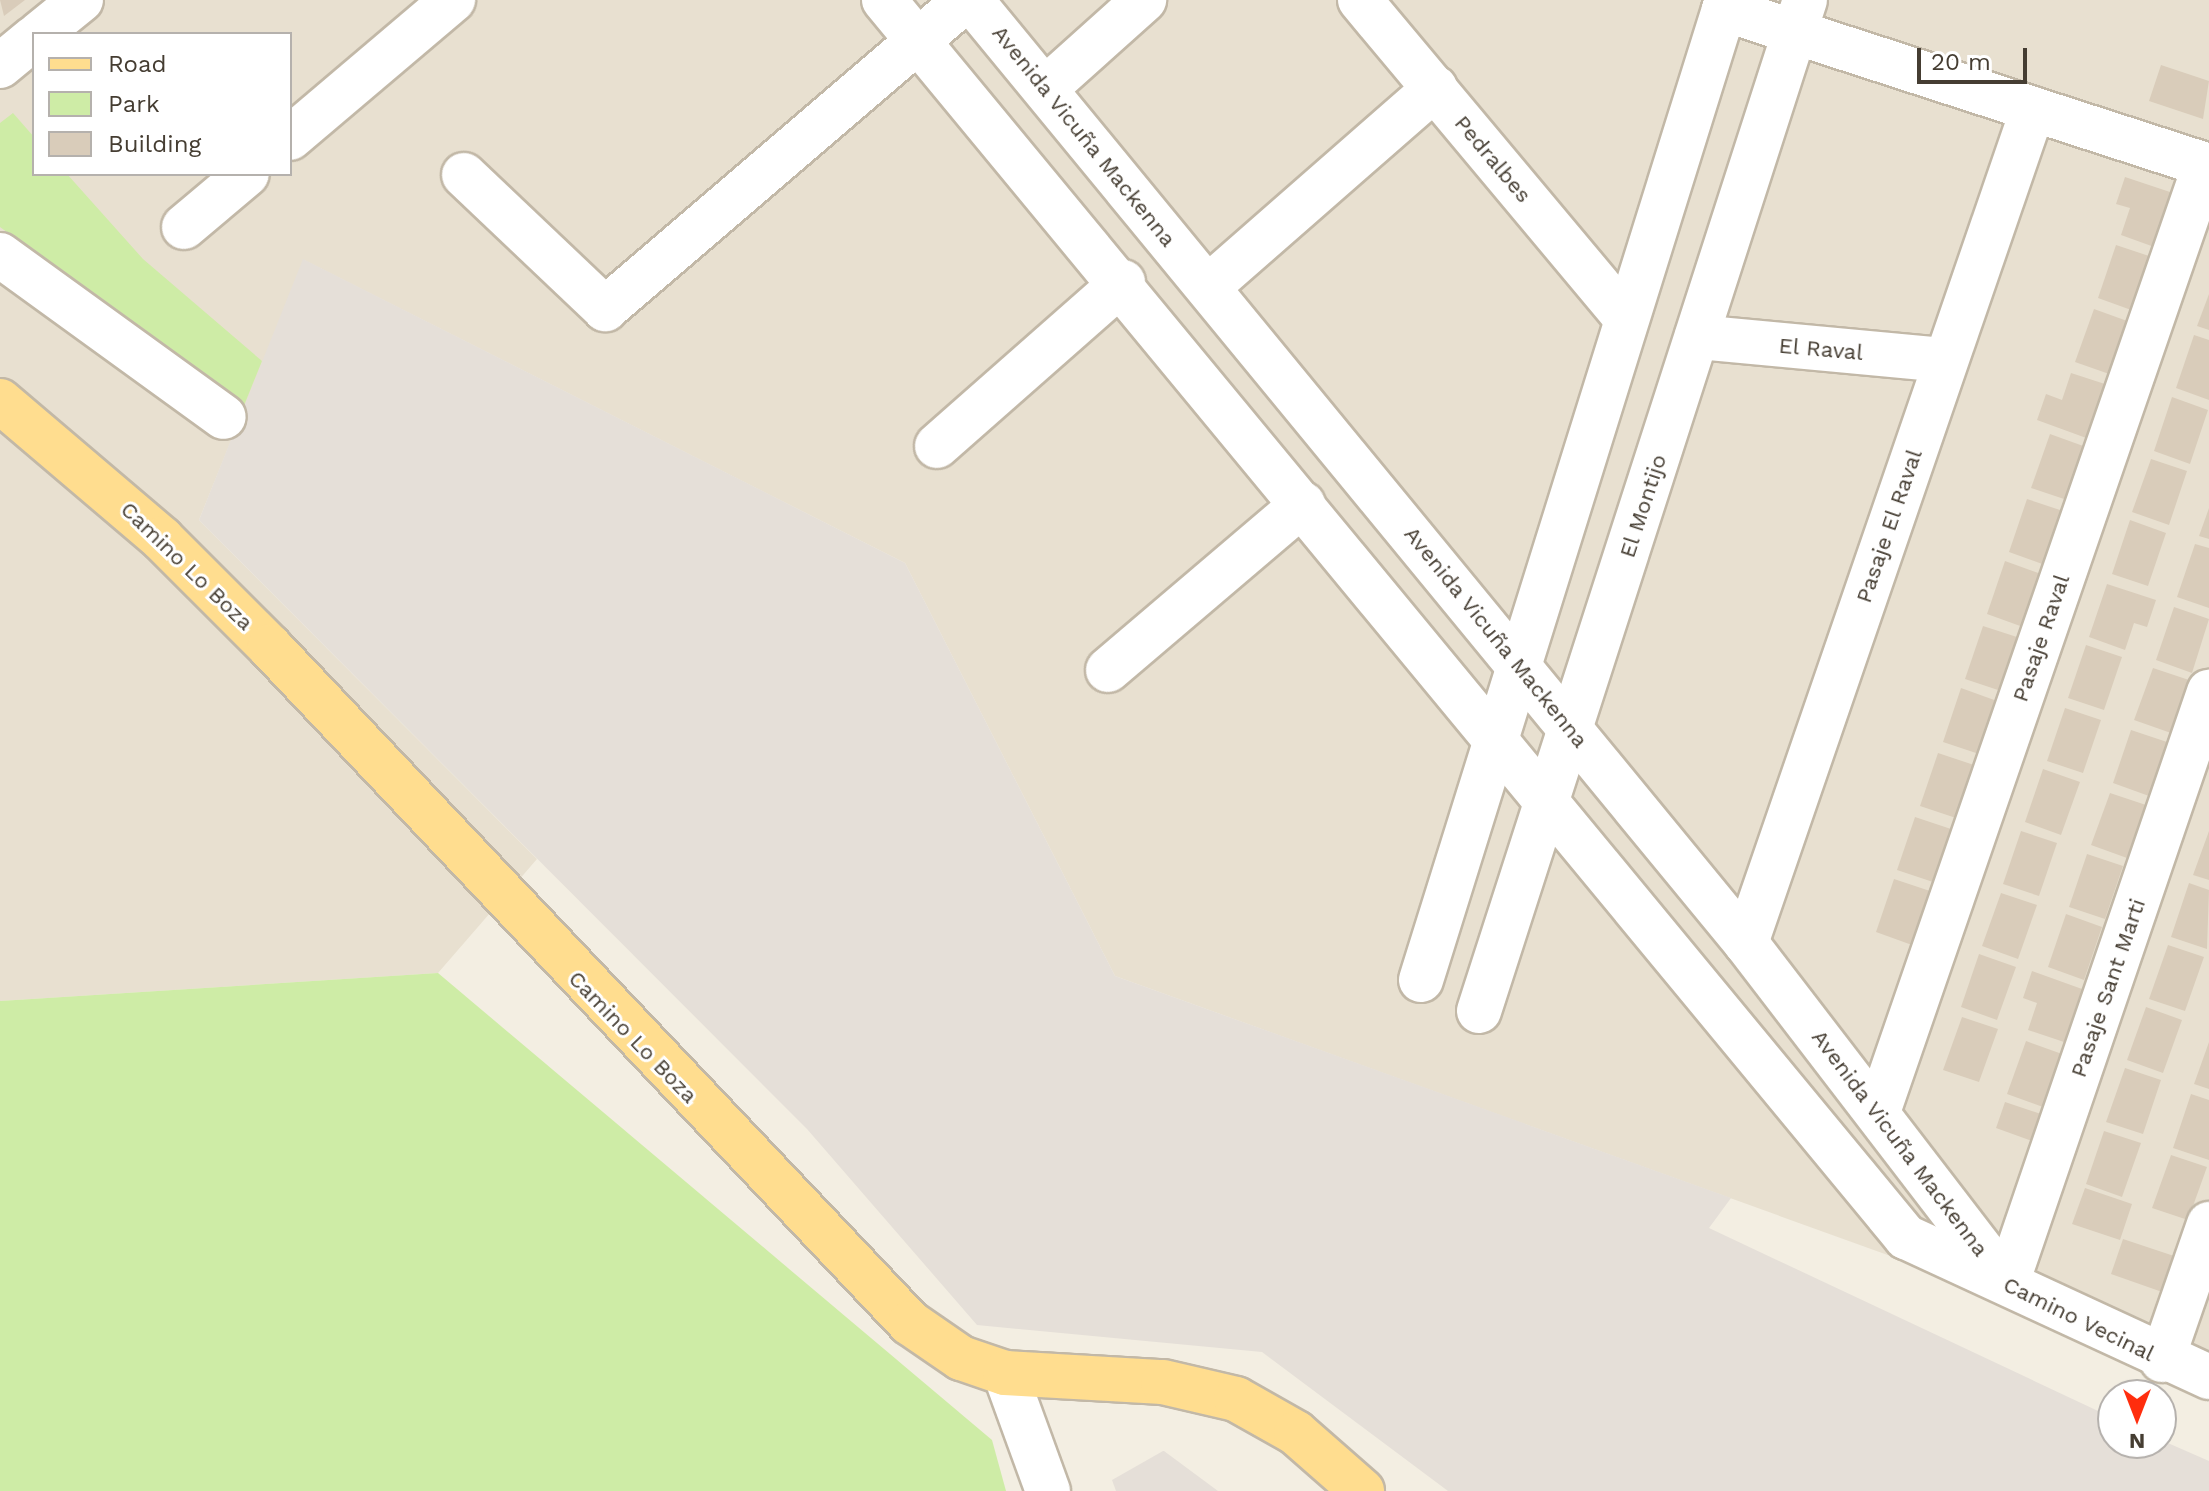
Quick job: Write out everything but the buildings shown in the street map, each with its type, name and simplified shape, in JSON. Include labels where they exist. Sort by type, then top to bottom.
[{"type":"main road","name":"Camino Lo Boza","points":[[0,401],[97,480],[259,636],[910,1323],[961,1358],[1005,1373],[1212,1390],[1296,1433],[1362,1491]]},
{"type":"street","points":[[41,32],[81,0]]},
{"type":"street","points":[[292,136],[453,0]]},
{"type":"street","points":[[884,0],[1123,282],[1547,806]]},
{"type":"street","points":[[464,175],[605,309],[965,0]]},
{"type":"street","name":"Avenida Vicuña Mackenna","points":[[971,0],[1746,943],[2007,1283]]},
{"type":"street","points":[[1046,88],[1144,0]]},
{"type":"street","name":"Pedralbes","points":[[1360,0],[1626,318]]},
{"type":"street","points":[[1421,980],[1516,660],[1726,4],[1800,16],[2033,109],[2207,166]]},
{"type":"street","name":"El Montijo","points":[[1479,1011],[1800,16]]},
{"type":"street","points":[[0,66],[32,40]]},
{"type":"street","points":[[1208,287],[1435,88]]},
{"type":"street","name":"Pasaje El Raval","points":[[1746,943],[2033,109]]},
{"type":"street","name":"Pasaje Raval","points":[[1878,1112],[2207,166]]},
{"type":"street","points":[[184,227],[245,176]]},
{"type":"street","points":[[0,255],[224,417]]},
{"type":"street","points":[[937,446],[1123,282]]},
{"type":"street","name":"El Raval","points":[[1697,337],[1945,360]]},
{"type":"street","points":[[1108,670],[1303,504]]},
{"type":"street","name":"Pasaje Sant Marti","points":[[2007,1283],[2209,692]]},
{"type":"street","name":"Camino Vecinal","points":[[1547,806],[1906,1237],[2162,1360],[2209,1377]]},
{"type":"street","points":[[2162,1360],[2209,1224]]},
{"type":"street","points":[[1005,1373],[1048,1491]]},
{"type":"shaded area","points":[[0,0],[2209,0],[2209,1371],[1115,976],[905,563],[304,260],[199,520],[537,859],[438,973],[0,1001]]},
{"type":"shaded area","points":[[303,259],[905,563],[1115,976],[1731,1198],[1709,1228],[2097,1410],[2097,1459],[2177,1459],[2177,1447],[2209,1461],[2209,1491],[1448,1491],[1262,1352],[977,1325],[807,1129],[199,520]]},
{"type":"shaded area","points":[[1163,1451],[1218,1491],[1116,1491],[1112,1480]]},
{"type":"green space","points":[[13,113],[32,135],[32,176],[69,176],[143,259],[262,361],[243,408],[0,227],[0,123]]},
{"type":"green space","points":[[438,973],[992,1440],[1006,1491],[0,1491],[0,1001]]}]
